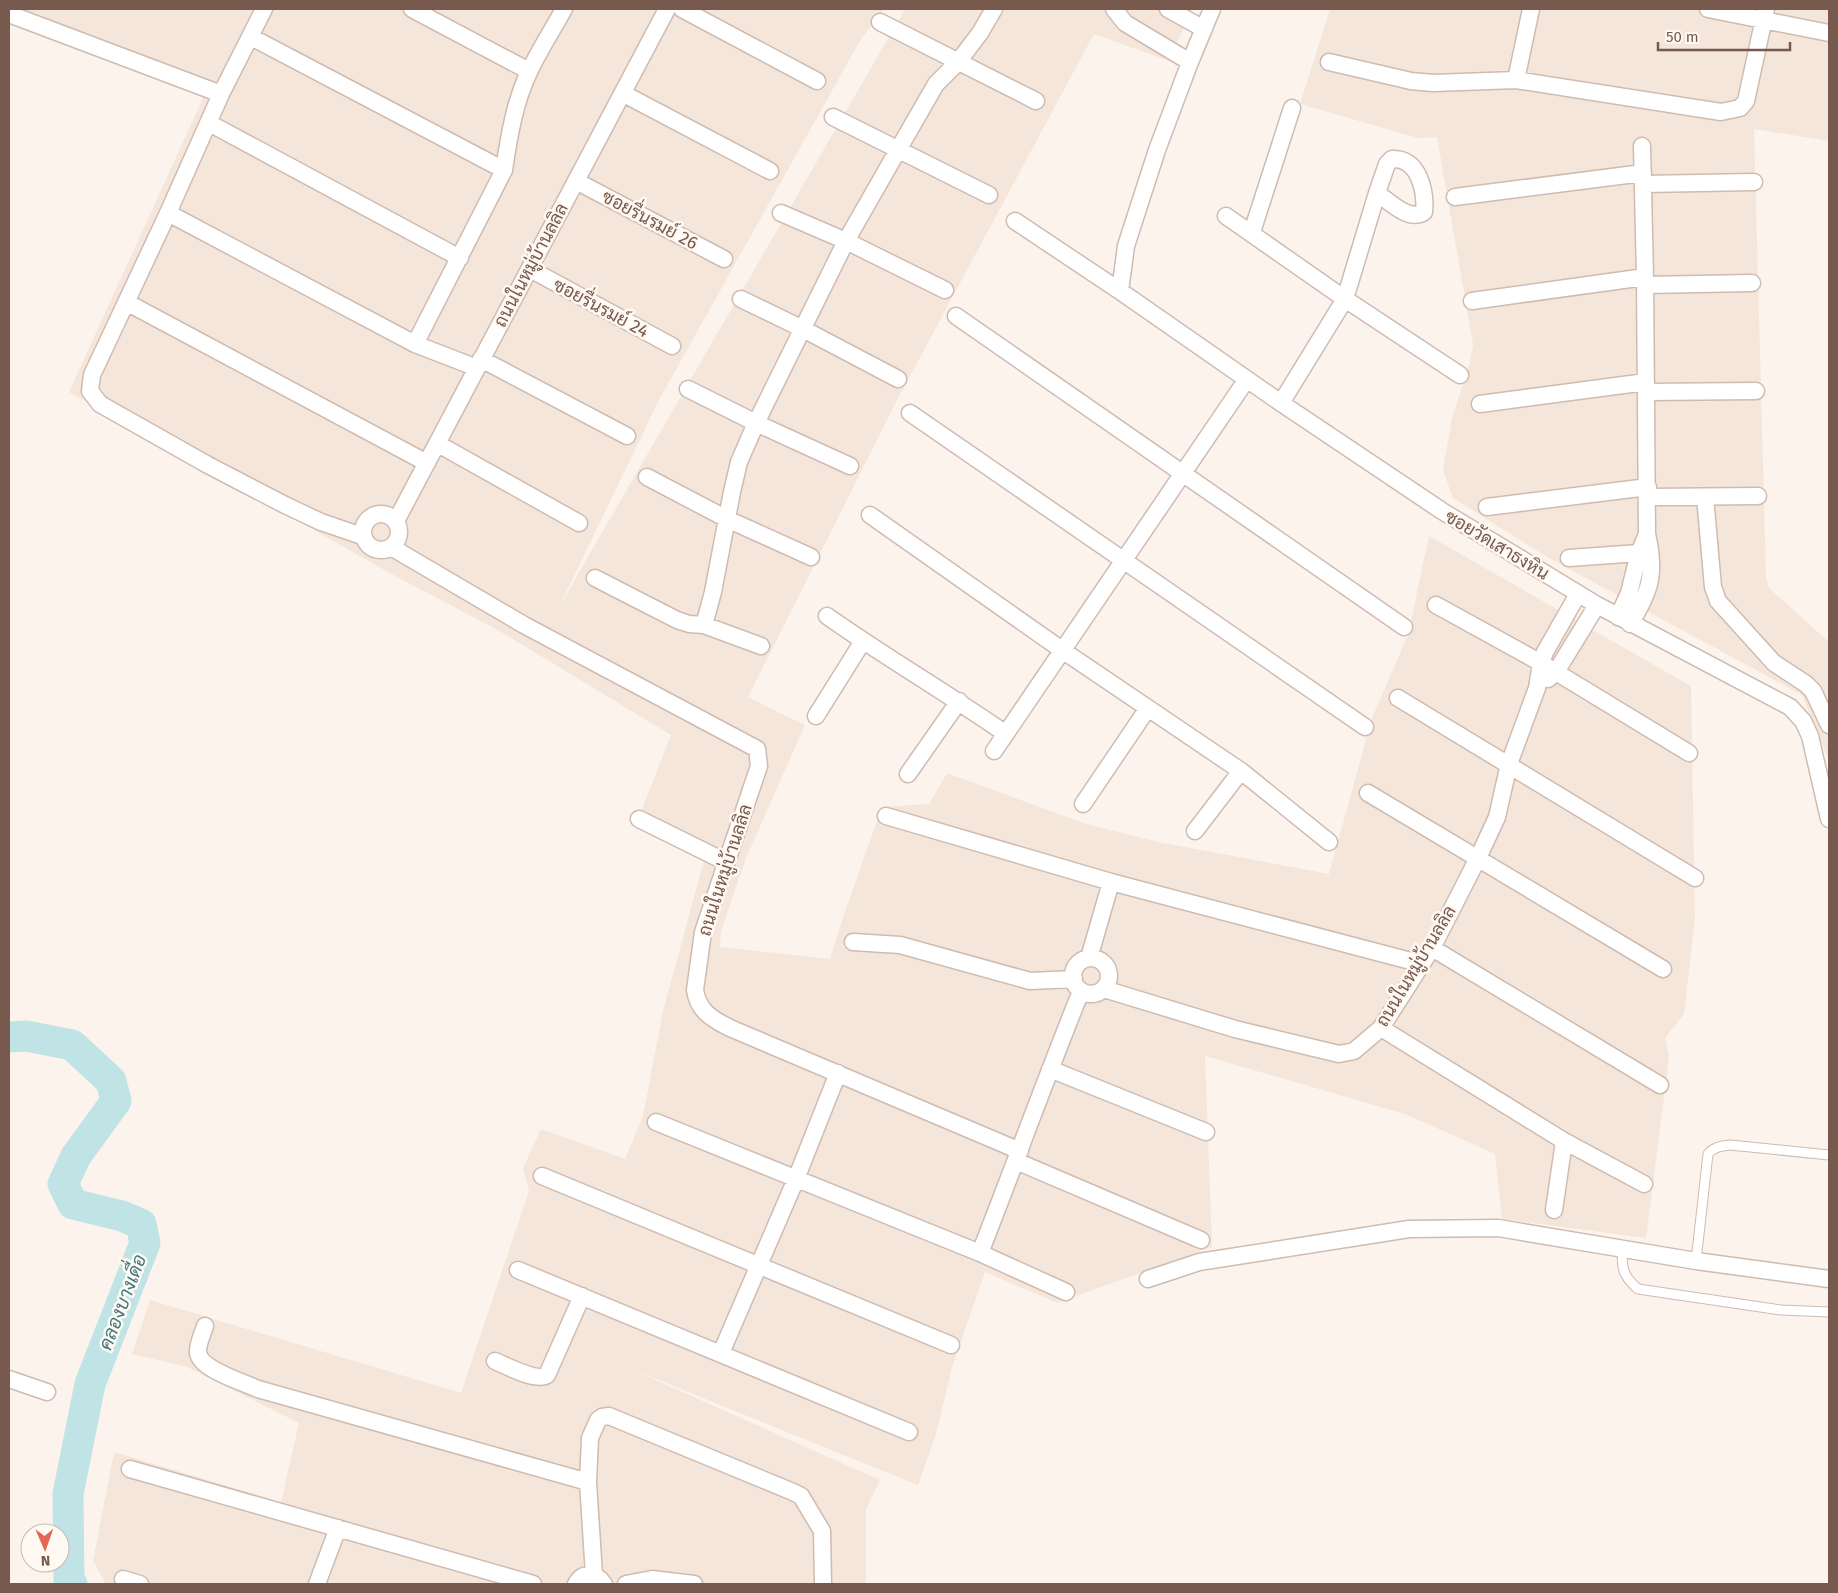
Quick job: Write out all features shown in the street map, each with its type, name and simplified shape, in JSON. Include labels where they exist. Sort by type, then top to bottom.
[{"type":"street","points":[[264,9],[221,94],[92,375],[90,392],[100,404],[208,465],[321,522],[362,536]]},
{"type":"street","points":[[412,9],[529,71]]},
{"type":"street","points":[[415,344],[504,170],[508,139],[529,71],[564,9]]},
{"type":"street","points":[[704,625],[714,592],[739,462],[756,423],[846,241],[898,150],[936,84],[958,62],[980,34],[994,9]]},
{"type":"street","points":[[1114,9],[1125,23],[1190,62]]},
{"type":"street","points":[[1168,9],[1204,29]]},
{"type":"street","points":[[1120,290],[1126,246],[1157,150],[1212,9]]},
{"type":"street","points":[[1516,80],[1531,9]]},
{"type":"street","points":[[1708,9],[1764,14],[1829,33]]},
{"type":"street","points":[[668,10],[817,81]]},
{"type":"street","name":"ถนนในหมู่บ้านลลิล","points":[[396,522],[668,10]]},
{"type":"street","points":[[9,14],[221,94]]},
{"type":"street","points":[[1329,62],[1411,81],[1433,83],[1516,80],[1721,112],[1740,108],[1746,101],[1764,14]]},
{"type":"street","points":[[880,22],[1036,101]]},
{"type":"street","points":[[251,37],[504,170]]},
{"type":"street","points":[[624,94],[770,172]]},
{"type":"street","points":[[1252,232],[1292,108]]},
{"type":"street","points":[[833,117],[989,194]]},
{"type":"street","points":[[209,123],[460,258]]},
{"type":"street","points":[[1624,620],[1643,604],[1651,583],[1646,554],[1648,534],[1647,387],[1642,146]]},
{"type":"street","points":[[1455,197],[1643,179],[1754,182]]},
{"type":"street","name":"ซอยรื่นรมย์ 26","points":[[576,181],[724,259]]},
{"type":"street","points":[[1281,403],[1345,299],[1377,193]]},
{"type":"street","points":[[168,213],[415,344],[479,363],[627,436]]},
{"type":"street","points":[[781,213],[846,241],[945,290]]},
{"type":"street","points":[[1226,216],[1252,232],[1345,299],[1460,375]]},
{"type":"street","name":"ซอยวัดเสาธงหิน","points":[[1014,221],[1120,290],[1281,403],[1442,511],[1596,605],[1790,707],[1803,722],[1810,736],[1829,819]]},
{"type":"street","name":"ซอยรื่นรมย์ 24","points":[[530,269],[672,346]]},
{"type":"street","points":[[1472,300],[1645,281],[1752,283]]},
{"type":"street","points":[[741,299],[804,329],[898,379]]},
{"type":"street","points":[[126,302],[427,463]]},
{"type":"street","points":[[956,316],[1404,628]]},
{"type":"street","points":[[994,751],[1247,379]]},
{"type":"street","points":[[1480,404],[1647,387],[1756,391]]},
{"type":"street","points":[[688,389],[756,423],[850,466]]},
{"type":"street","points":[[910,413],[1365,727]]},
{"type":"street","points":[[438,444],[579,523]]},
{"type":"street","points":[[647,477],[727,519],[811,557]]},
{"type":"street","points":[[1487,507],[1648,492],[1705,497],[1758,496]]},
{"type":"street","points":[[1705,497],[1713,587],[1718,601],[1774,663],[1806,684],[1813,691],[1829,725]]},
{"type":"street","points":[[384,514],[391,516],[396,522],[399,535],[391,547],[385,550],[377,550],[366,542],[362,536],[362,528],[370,516],[384,514]]},
{"type":"street","points":[[870,515],[1062,650],[1242,772],[1328,842]]},
{"type":"street","name":"ถนนในหมู่บ้านลลิล","points":[[391,547],[524,625],[757,749],[759,766],[703,932],[695,990],[701,1008],[709,1016],[730,1028],[838,1073],[1201,1240]]},
{"type":"street","points":[[1570,558],[1646,554]]},
{"type":"street","points":[[595,578],[677,620],[689,624],[704,625],[761,646]]},
{"type":"street","name":"ถนนในหมู่บ้านลลิล","points":[[854,942],[900,945],[1030,981],[1077,985],[1092,994],[1104,989],[1235,1029],[1339,1054],[1354,1051],[1381,1028],[1432,948],[1478,858],[1496,817],[1509,764],[1537,688],[1541,663],[1553,636],[1578,594]]},
{"type":"street","points":[[1436,605],[1541,663],[1689,753]]},
{"type":"street","name":"ถนนในหมู่บ้านลลิล","points":[[1537,688],[1556,672],[1596,605]]},
{"type":"street","points":[[827,616],[863,641],[959,701],[1006,734]]},
{"type":"street","points":[[816,716],[863,641]]},
{"type":"street","points":[[1398,698],[1695,878]]},
{"type":"street","points":[[908,774],[959,701]]},
{"type":"street","points":[[1083,804],[1148,708]]},
{"type":"street","points":[[1195,831],[1242,772]]},
{"type":"street","points":[[1368,792],[1663,969]]},
{"type":"street","points":[[886,816],[1111,882],[1422,964]]},
{"type":"street","points":[[639,819],[726,862]]},
{"type":"street","points":[[1089,958],[1111,882]]},
{"type":"street","points":[[1432,948],[1660,1085]]},
{"type":"street","points":[[980,1253],[1050,1069],[1077,985],[1074,970],[1080,962],[1089,958],[1101,961],[1108,972],[1108,984],[1104,989]]},
{"type":"street","points":[[1381,1028],[1564,1141],[1644,1184]]},
{"type":"street","points":[[1050,1069],[1206,1132]]},
{"type":"street","points":[[721,1353],[796,1179],[838,1073]]},
{"type":"street","points":[[656,1122],[980,1253],[1066,1292]]},
{"type":"street","points":[[1554,1210],[1564,1141]]},
{"type":"street","points":[[542,1176],[951,1345]]},
{"type":"street","points":[[1148,1279],[1200,1262],[1410,1228],[1498,1228],[1696,1261],[1829,1279]]},
{"type":"street","points":[[518,1270],[909,1432]]},
{"type":"street","points":[[495,1361],[534,1377],[542,1378],[547,1375],[582,1296]]},
{"type":"street","points":[[205,1326],[198,1351],[201,1360],[207,1367],[258,1389],[588,1482]]},
{"type":"street","points":[[9,1379],[47,1392]]},
{"type":"street","points":[[576,1584],[582,1576],[599,1580],[588,1482],[590,1438],[598,1420],[609,1416],[801,1496],[822,1531],[823,1584]]},
{"type":"street","points":[[130,1469],[533,1584]]},
{"type":"street","points":[[317,1584],[338,1528]]},
{"type":"street","points":[[123,1579],[140,1584]]},
{"type":"street","points":[[626,1584],[652,1579],[694,1584]]},
{"type":"lane","points":[[1696,1261],[1708,1154],[1711,1150],[1716,1147],[1730,1145],[1829,1155]]},
{"type":"lane","points":[[1622,1248],[1622,1268],[1628,1280],[1638,1289],[1781,1310],[1829,1312]]},
{"type":"shaded area","points":[[9,9],[884,9],[861,39],[660,398],[559,607],[905,9],[1192,9],[1169,61],[1094,34],[896,402],[748,697],[805,725],[746,858],[721,931],[720,947],[830,959],[882,807],[929,804],[947,773],[1086,824],[1158,842],[1329,874],[1372,718],[1408,635],[1429,536],[1691,686],[1695,918],[1684,1014],[1665,1038],[1669,1058],[1646,1238],[1502,1219],[1495,1154],[1405,1114],[1205,1056],[1212,1247],[1057,1303],[985,1272],[952,1367],[936,1434],[918,1485],[631,1369],[880,1480],[866,1509],[866,1584],[106,1584],[93,1561],[114,1452],[281,1502],[299,1423],[187,1367],[132,1354],[150,1300],[461,1393],[529,1191],[523,1168],[541,1129],[625,1159],[643,1116],[663,1011],[704,860],[635,827],[671,735],[496,629],[397,577],[69,392],[204,96],[9,24]]},
{"type":"shaded area","points":[[1330,9],[1829,9],[1829,141],[1754,129],[1766,576],[1769,588],[1829,642],[1829,761],[1802,695],[1547,557],[1453,498],[1443,470],[1452,418],[1470,363],[1473,345],[1437,137],[1418,138],[1300,104]]},
{"type":"waterway","name":"คลองบางเดื่อ","points":[[9,1037],[26,1036],[72,1045],[111,1081],[116,1101],[76,1156],[63,1184],[73,1204],[122,1216],[141,1224],[145,1243],[90,1384],[68,1494],[69,1580],[72,1584]]}]
